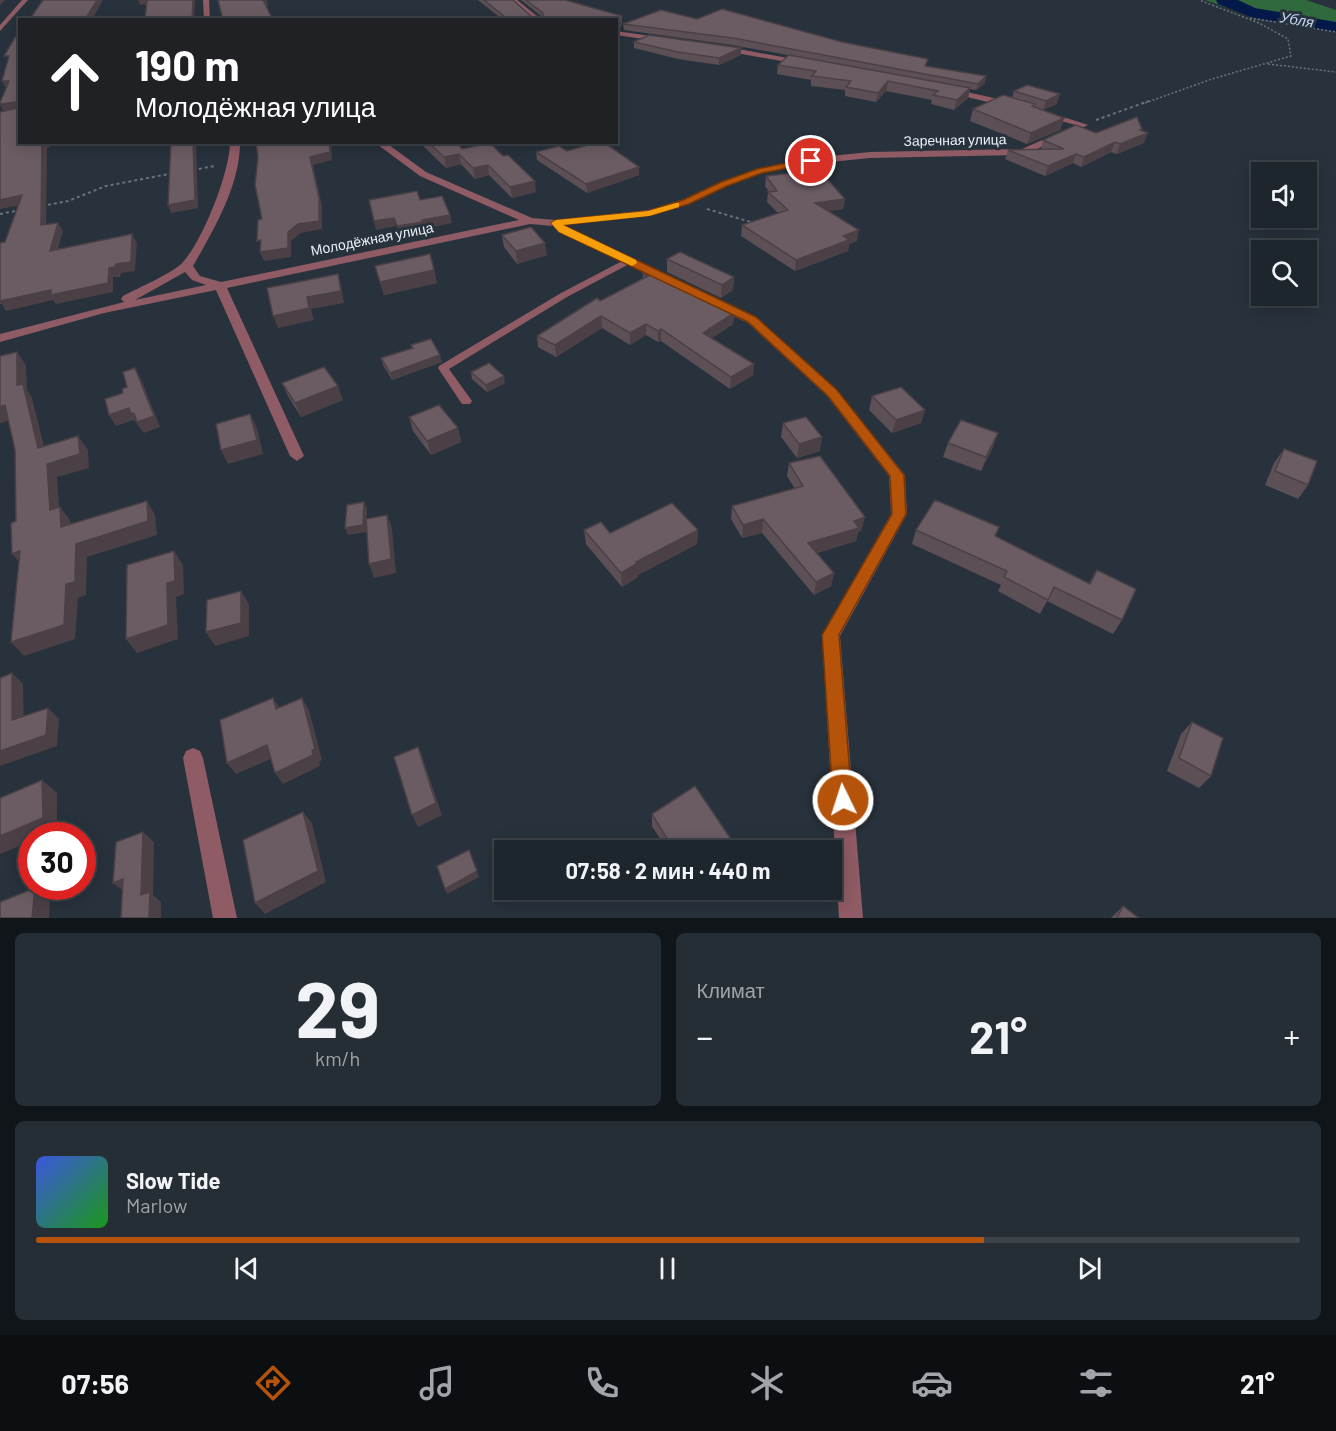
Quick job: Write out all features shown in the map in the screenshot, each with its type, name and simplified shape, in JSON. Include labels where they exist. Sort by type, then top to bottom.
[{"type":"street","points":[[0,29],[25,0]]},
{"type":"street","points":[[206,0],[207,18]]},
{"type":"street","points":[[513,0],[536,18]]},
{"type":"street","points":[[618,33],[674,41]]},
{"type":"street","points":[[709,46],[812,64]]},
{"type":"street","points":[[938,88],[1017,106]]},
{"type":"street","points":[[1040,112],[1084,124]]},
{"type":"street","name":"Заречная улица","points":[[811,161],[870,155],[1024,152],[1084,124]]},
{"type":"street","points":[[102,310],[154,286],[188,266],[204,239],[235,163],[235,144]]},
{"type":"street","name":"Молодёжная улица","points":[[381,144],[423,174],[530,221]]},
{"type":"street","name":"Молодёжная улица","points":[[0,338],[102,310],[530,221],[556,223],[649,213],[686,202],[724,184],[760,171],[811,161]]},
{"type":"street","name":"Молодёжная улица","points":[[556,223],[562,230],[752,320],[832,393],[897,475],[899,514],[831,635],[851,918]]},
{"type":"street","points":[[188,266],[196,278],[220,285],[297,456]]},
{"type":"street","points":[[193,758],[225,918]]},
{"type":"lane","points":[[466,401],[443,368],[564,295],[628,261]]},
{"type":"path","points":[[1084,124],[1212,79],[1291,56],[1288,39],[1241,16],[1199,0]]},
{"type":"path","points":[[1241,16],[1336,32]]},
{"type":"path","points":[[1264,63],[1336,72]]},
{"type":"path","points":[[188,171],[235,163]]},
{"type":"path","points":[[34,207],[68,201],[106,186],[176,173]]},
{"type":"path","points":[[686,202],[764,226]]},
{"type":"path","points":[[0,214],[23,210]]},
{"type":"green space","points":[[1205,0],[1306,0],[1336,10],[1336,25],[1243,13]]},
{"type":"building","points":[[43,0],[97,0],[86,18],[30,18]]},
{"type":"building","points":[[147,0],[193,0],[192,18],[145,18]]},
{"type":"building","points":[[218,0],[263,0],[272,18],[222,18]]},
{"type":"building","points":[[484,0],[513,0],[532,17],[543,16],[543,13],[526,0],[565,0],[622,16],[620,24],[618,24],[618,18],[506,18]]},
{"type":"building","points":[[722,9],[842,42],[928,59],[925,66],[986,76],[978,84],[733,38],[623,24],[661,10],[697,19]]},
{"type":"building","points":[[18,34],[18,108],[15,102],[0,104],[9,81],[2,81],[9,56],[4,56]]},
{"type":"building","points":[[649,35],[741,48],[719,58],[634,42]]},
{"type":"building","points":[[789,55],[970,88],[957,100],[933,95],[938,91],[888,81],[878,93],[846,87],[851,81],[812,76],[816,71],[778,65]]},
{"type":"building","points":[[1027,85],[1060,94],[1046,101],[1014,91]]},
{"type":"building","points":[[1003,95],[1035,104],[1032,106],[1064,118],[1031,133],[973,109]]},
{"type":"building","points":[[18,108],[18,144],[42,144],[41,225],[58,223],[50,251],[132,234],[131,262],[116,264],[115,267],[109,268],[108,283],[51,295],[51,290],[0,301],[0,243],[5,242],[22,195],[0,200],[0,112]]},
{"type":"building","points":[[1137,117],[1142,129],[1140,130],[1148,133],[1120,144],[1115,142],[1084,157],[1076,154],[1048,166],[1008,150],[1064,149],[1043,140],[1076,125],[1096,133]]},
{"type":"building","points":[[171,144],[193,144],[195,200],[168,205]]},
{"type":"building","points":[[256,144],[329,144],[330,152],[310,157],[319,198],[319,221],[298,224],[288,232],[288,248],[260,252],[261,240],[257,241],[258,220],[262,219],[255,185],[258,157]]},
{"type":"building","points":[[430,144],[458,144],[462,149],[491,144],[503,156],[508,155],[535,181],[510,187],[488,165],[473,168],[459,154],[444,157]]},
{"type":"building","points":[[591,144],[606,144],[639,167],[586,184],[536,152],[559,146],[567,151]]},
{"type":"building","points":[[819,170],[845,199],[815,203],[859,230],[843,236],[849,240],[796,260],[742,225],[788,210],[768,192],[777,191],[766,176]]},
{"type":"building","points":[[417,191],[420,200],[442,196],[450,215],[397,226],[394,218],[374,221],[369,200]]},
{"type":"building","points":[[531,227],[545,243],[516,251],[502,235]]},
{"type":"building","points":[[680,252],[734,277],[722,285],[667,259]]},
{"type":"building","points":[[430,254],[434,270],[380,282],[375,266]]},
{"type":"building","points":[[652,269],[708,295],[703,298],[734,313],[703,333],[754,364],[731,377],[661,329],[658,331],[646,324],[630,333],[601,316],[555,345],[537,336],[597,298],[600,301],[648,276],[643,274]]},
{"type":"building","points":[[338,274],[341,291],[307,297],[309,308],[273,316],[267,288]]},
{"type":"building","points":[[431,339],[440,355],[390,373],[381,358],[413,348],[411,345]]},
{"type":"building","points":[[17,352],[17,385],[23,384],[38,448],[78,436],[80,454],[47,464],[50,510],[60,507],[61,527],[147,501],[148,521],[76,544],[75,582],[66,584],[64,625],[11,642],[20,551],[12,554],[11,523],[16,521],[15,450],[5,405],[0,407],[0,356]]},
{"type":"building","points":[[489,363],[504,376],[486,385],[471,372]]},
{"type":"building","points":[[324,367],[338,386],[295,403],[282,383]]},
{"type":"building","points":[[135,368],[154,416],[137,422],[134,413],[131,414],[129,408],[109,415],[105,399],[123,393],[122,389],[127,387],[123,372]]},
{"type":"building","points":[[901,387],[925,410],[896,420],[872,396]]},
{"type":"building","points":[[439,405],[458,428],[427,441],[409,417]]},
{"type":"building","points":[[250,414],[257,440],[221,450],[216,424]]},
{"type":"building","points":[[806,417],[822,437],[799,444],[783,423]]},
{"type":"building","points":[[961,420],[998,433],[986,457],[948,443]]},
{"type":"building","points":[[1284,449],[1317,461],[1308,485],[1275,471]]},
{"type":"building","points":[[820,456],[865,517],[854,521],[859,528],[808,543],[834,573],[816,582],[763,519],[743,525],[732,506],[803,486],[789,463]]},
{"type":"building","points":[[935,500],[999,527],[995,536],[1090,584],[1097,570],[1136,589],[1122,620],[1054,587],[1048,600],[1004,577],[1007,571],[916,530]]},
{"type":"building","points":[[364,502],[363,525],[345,528],[347,505]]},
{"type":"building","points":[[672,503],[698,530],[636,562],[638,563],[621,573],[584,530],[601,522],[610,533]]},
{"type":"building","points":[[387,515],[391,559],[369,564],[366,519]]},
{"type":"building","points":[[174,551],[175,581],[167,583],[168,625],[126,639],[127,565]]},
{"type":"building","points":[[241,591],[241,623],[206,632],[207,600]]},
{"type":"building","points":[[12,673],[12,720],[48,708],[46,735],[0,751],[0,678]]},
{"type":"building","points":[[273,698],[276,709],[302,698],[315,749],[312,750],[313,755],[275,773],[267,745],[227,763],[220,720]]},
{"type":"building","points":[[1192,722],[1223,738],[1211,776],[1179,758]]},
{"type":"building","points":[[418,747],[436,803],[412,815],[394,757]]},
{"type":"building","points":[[42,780],[43,818],[33,822],[18,822],[18,828],[0,836],[0,798]]},
{"type":"building","points":[[695,786],[732,840],[668,840],[652,814]]},
{"type":"building","points":[[303,812],[318,871],[255,903],[243,840]]},
{"type":"building","points":[[143,832],[141,895],[150,892],[149,918],[121,918],[123,879],[113,883],[116,842]]},
{"type":"building","points":[[469,850],[477,871],[445,889],[437,866]]},
{"type":"building","points":[[18,895],[18,900],[34,900],[32,918],[0,918],[0,902]]},
{"type":"building","points":[[1123,906],[1139,918],[1117,918]]},
{"type":"waterway","name":"Убля","points":[[1224,0],[1251,12],[1336,27]]},
{"type":"slow traffic","points":[[632,263],[562,230],[556,223],[604,220],[649,213],[676,205]]},
{"type":"route","points":[[811,161],[760,171],[724,184],[686,202],[649,213],[604,220],[556,223],[562,230],[752,320],[832,393],[897,475],[899,514],[831,635],[843,800]]}]
